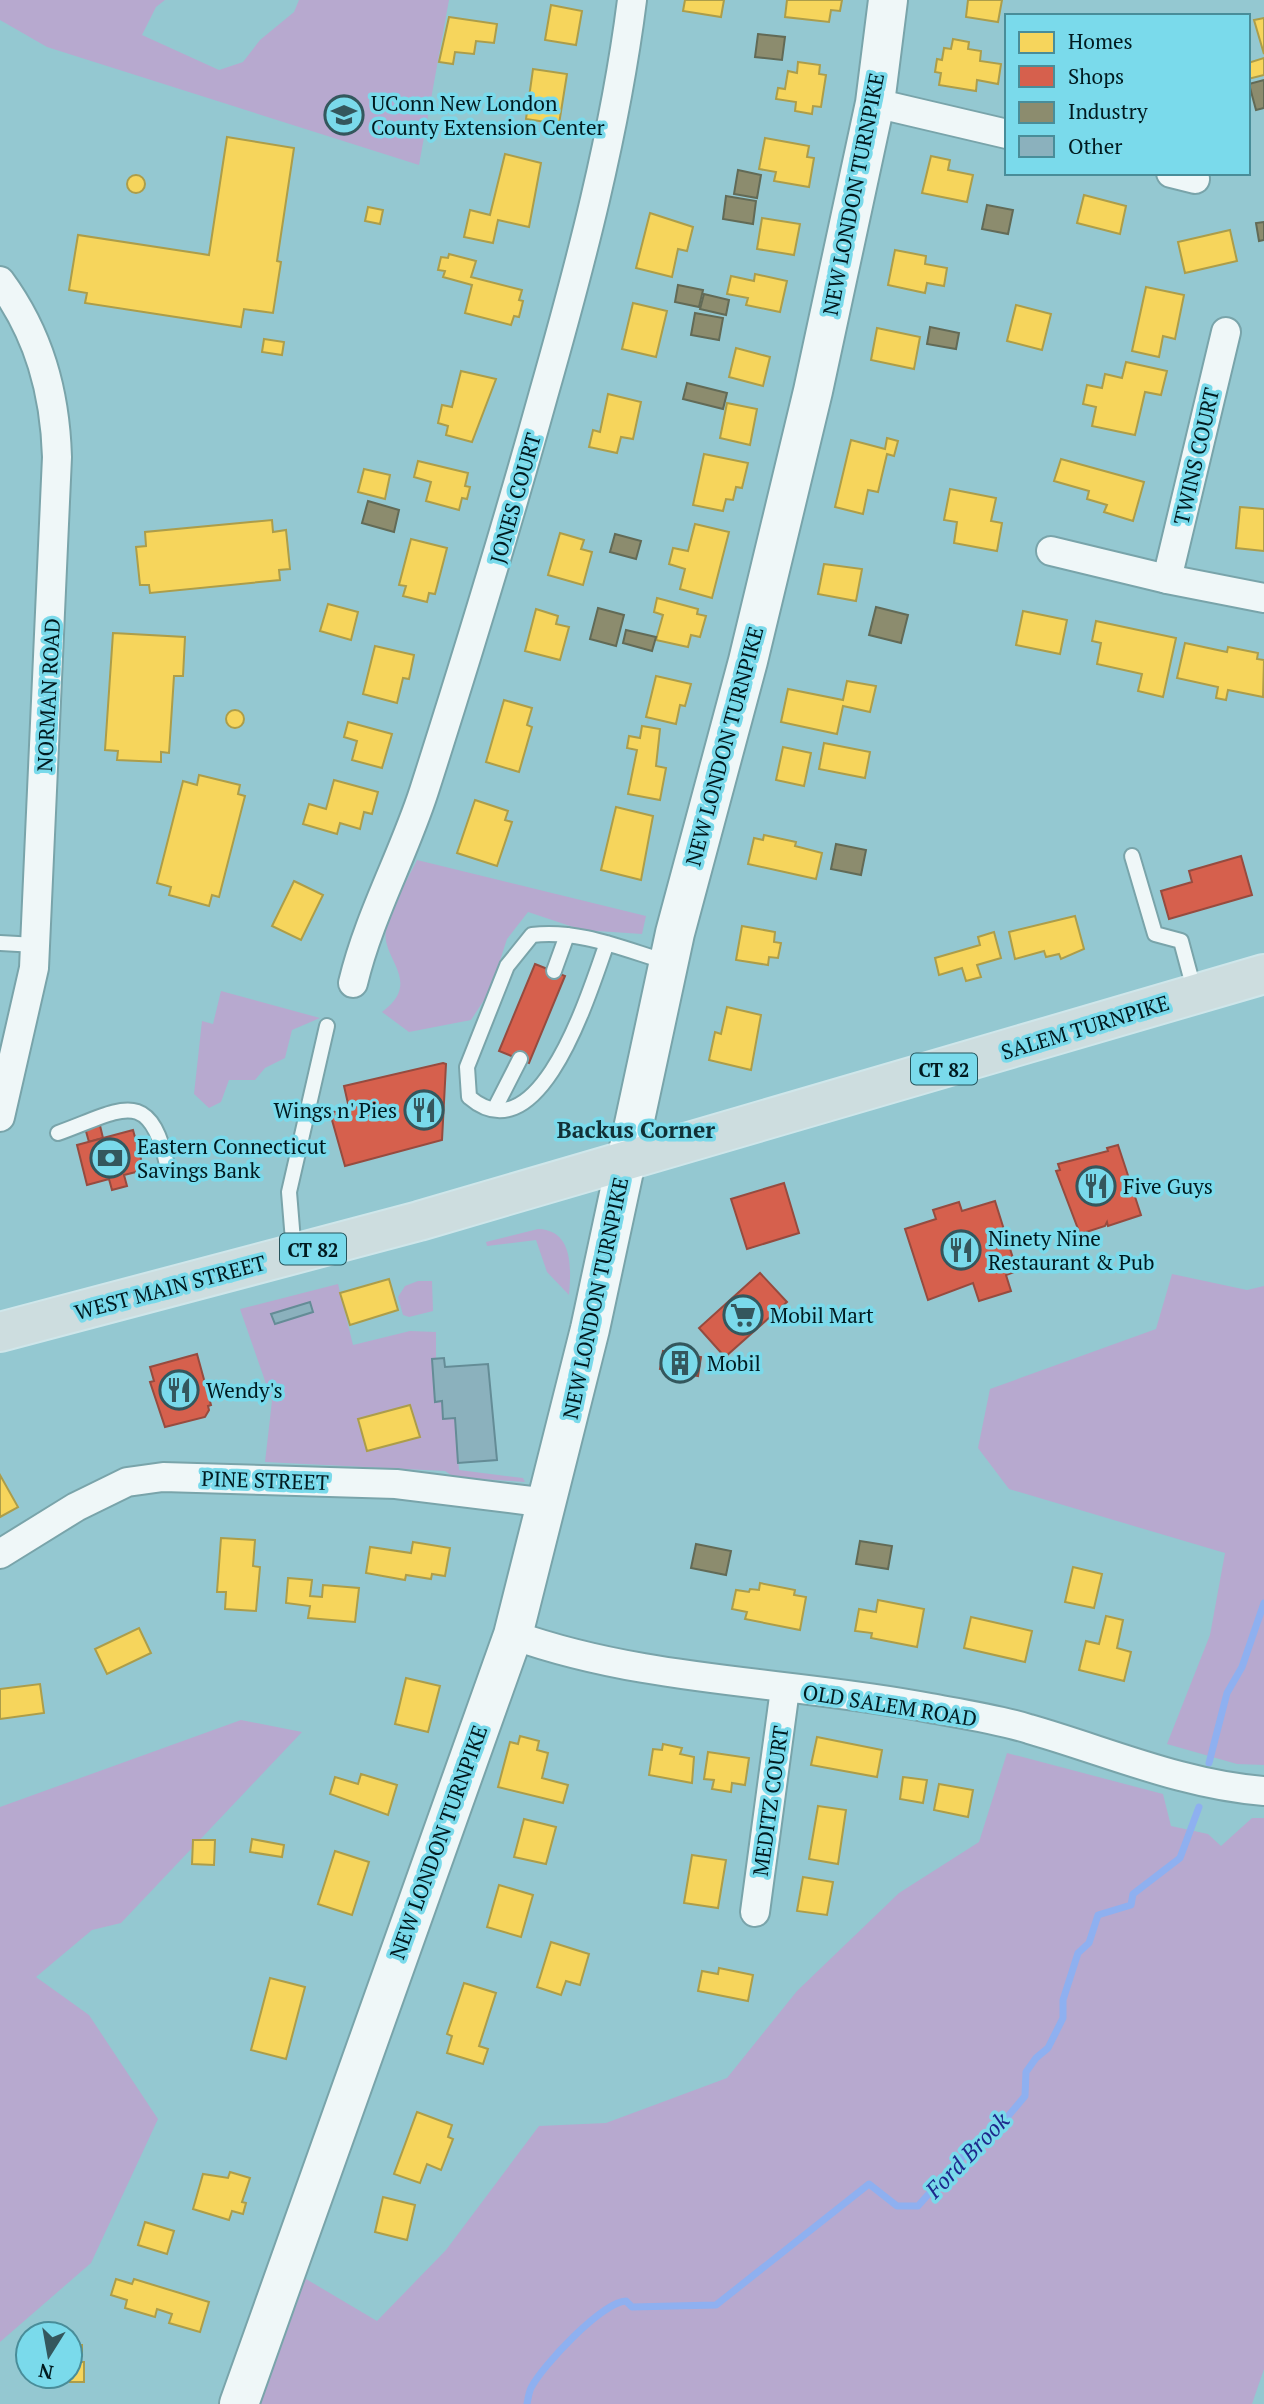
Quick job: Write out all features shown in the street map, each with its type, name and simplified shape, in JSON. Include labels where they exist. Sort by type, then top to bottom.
[{"type":"main road","name":"NEW LONDON TURNPIKE","points":[[239,2404],[513,1635],[548,1503],[598,1293],[668,962],[696,846],[748,661],[810,404],[875,103],[888,0]]},
{"type":"main road","name":"SALEM TURNPIKE","points":[[624,1162],[1264,974]]},
{"type":"main road","name":"WEST MAIN STREET","points":[[1,1329],[294,1254],[624,1162]]},
{"type":"street","name":"JONES COURT","points":[[352,983],[362,944],[421,803],[487,595],[569,302],[621,86],[632,0]]},
{"type":"street","points":[[875,103],[1005,134]]},
{"type":"street","name":"NORMAN ROAD","points":[[0,281],[25,317],[38,347],[48,383],[57,440],[36,945],[28,1006],[0,1117]]},
{"type":"street","name":"TWINS COURT","points":[[1167,579],[1226,332]]},
{"type":"street","points":[[1052,551],[1167,579],[1264,598]]},
{"type":"street","name":"PINE STREET","points":[[0,1554],[76,1507],[127,1482],[163,1477],[396,1485],[548,1503]]},
{"type":"street","name":"OLD SALEM ROAD","points":[[513,1635],[552,1649],[650,1671],[926,1707],[1026,1728],[1223,1787],[1264,1791]]},
{"type":"street","name":"MEDITZ COURT","points":[[755,1912],[785,1689]]},
{"type":"lane","points":[[1132,856],[1155,934],[1181,941],[1195,995]]},
{"type":"lane","points":[[607,943],[571,1040],[538,1090],[513,1108],[478,1105],[469,1097],[467,1067],[507,967],[532,935],[567,935],[607,943],[668,962]]},
{"type":"lane","points":[[554,971],[567,935]]},
{"type":"lane","points":[[0,943],[36,945]]},
{"type":"lane","points":[[294,1254],[289,1192],[327,1026]]},
{"type":"lane","points":[[495,1108],[520,1059]]},
{"type":"lane","points":[[58,1133],[122,1111],[145,1115],[155,1123],[168,1169]]},
{"type":"shaded area","name":"UConn New London County Extension Center","points":[[0,0],[165,0],[156,7],[142,35],[219,70],[243,62],[260,40],[294,12],[299,0],[449,0],[419,165],[47,47],[0,20]]},
{"type":"shaded area","points":[[417,860],[646,916],[642,934],[582,930],[528,912],[507,939],[490,991],[471,1020],[409,1032],[382,1012],[394,1001],[400,990],[398,970],[386,940],[388,920]]},
{"type":"shaded area","points":[[221,991],[320,1018],[292,1030],[285,1058],[265,1068],[255,1080],[229,1080],[221,1102],[209,1108],[194,1094],[202,1021],[213,1024]]},
{"type":"shaded area","points":[[538,1229],[550,1231],[564,1244],[570,1263],[569,1295],[547,1272],[536,1240],[487,1246],[486,1242]]},
{"type":"shaded area","points":[[1172,1274],[1247,1290],[1264,1286],[1264,1765],[1237,1764],[1167,1744],[1210,1635],[1225,1553],[1009,1489],[978,1448],[990,1389],[1156,1329]]},
{"type":"shaded area","points":[[418,1281],[432,1281],[433,1311],[409,1317],[403,1315],[398,1297],[405,1286]]},
{"type":"shaded area","points":[[338,1284],[353,1345],[410,1331],[436,1332],[436,1358],[432,1359],[435,1401],[442,1401],[443,1419],[455,1418],[459,1470],[523,1478],[525,1482],[454,1477],[445,1471],[265,1462],[272,1401],[240,1309]]},
{"type":"shaded area","points":[[241,1720],[302,1732],[121,1923],[92,1930],[36,1977],[89,2015],[158,2119],[91,2263],[25,2320],[14,2320],[14,2330],[0,2342],[0,1807]]},
{"type":"shaded area","points":[[1007,1753],[1163,1794],[1171,1826],[1208,1834],[1221,1846],[1252,1818],[1264,1818],[1264,2369],[1252,2404],[258,2404],[301,2276],[377,2321],[446,2250],[539,2126],[606,2123],[727,2078],[797,1991],[899,1893],[979,1842]]},
{"type":"building: Homes","points":[[685,0],[724,0],[721,17],[683,11]]},
{"type":"building: Homes","points":[[787,0],[842,0],[840,11],[831,10],[829,22],[785,17]]},
{"type":"building: Homes","points":[[968,0],[1002,0],[998,22],[966,17]]},
{"type":"building: Homes","points":[[551,5],[582,11],[576,45],[545,40]]},
{"type":"building: Homes","points":[[449,17],[497,24],[494,43],[476,41],[474,54],[455,52],[453,64],[439,62]]},
{"type":"building: Homes","points":[[1264,18],[1264,54],[1254,20]]},
{"type":"building: Homes","points":[[953,39],[969,42],[968,49],[981,51],[980,61],[1001,64],[998,84],[977,80],[976,91],[939,85],[941,73],[935,72],[937,59],[942,60],[944,48],[951,49]]},
{"type":"building: Homes","points":[[1264,58],[1264,75],[1250,78],[1250,62]]},
{"type":"building: Homes","points":[[798,62],[820,65],[819,74],[826,75],[821,107],[813,106],[812,114],[795,111],[796,102],[776,99],[778,88],[785,89],[788,71],[797,73]]},
{"type":"building: Homes","points":[[533,69],[567,74],[559,124],[526,119]]},
{"type":"building: Homes","points":[[227,137],[294,148],[277,261],[281,262],[273,313],[244,309],[241,327],[85,303],[87,293],[69,290],[78,235],[209,255]]},
{"type":"building: Homes","points":[[765,138],[809,146],[807,157],[814,158],[809,187],[774,181],[776,172],[759,169]]},
{"type":"building: Homes","points":[[505,154],[541,163],[529,227],[498,220],[493,243],[464,237],[470,210],[490,215]]},
{"type":"building: Homes","points":[[931,156],[950,160],[948,170],[973,175],[967,202],[922,193]]},
{"type":"building: Homes","points":[[136,175],[142,178],[145,184],[142,190],[136,193],[130,190],[127,184],[130,178]]},
{"type":"building: Homes","points":[[1084,195],[1126,206],[1120,234],[1077,223]]},
{"type":"building: Homes","points":[[368,207],[383,210],[380,224],[365,221]]},
{"type":"building: Homes","points":[[650,213],[693,227],[687,251],[678,249],[672,277],[636,268]]},
{"type":"building: Homes","points":[[762,218],[800,224],[794,255],[757,249]]},
{"type":"building: Homes","points":[[1230,230],[1237,261],[1185,273],[1178,242]]},
{"type":"building: Homes","points":[[895,250],[926,256],[925,264],[947,268],[944,286],[927,283],[925,293],[888,285]]},
{"type":"building: Homes","points":[[449,254],[476,261],[471,277],[522,290],[519,300],[523,301],[519,317],[514,316],[511,325],[465,313],[472,285],[443,277],[445,271],[438,270],[441,257],[448,258]]},
{"type":"building: Homes","points":[[755,274],[787,281],[780,312],[746,305],[748,298],[727,294],[731,276],[754,281]]},
{"type":"building: Homes","points":[[1146,287],[1184,295],[1175,339],[1163,336],[1159,357],[1132,351]]},
{"type":"building: Homes","points":[[633,303],[667,311],[656,357],[622,349]]},
{"type":"building: Homes","points":[[1016,305],[1051,314],[1042,350],[1007,341]]},
{"type":"building: Homes","points":[[877,328],[920,337],[914,369],[871,360]]},
{"type":"building: Homes","points":[[264,339],[284,342],[282,355],[262,352]]},
{"type":"building: Homes","points":[[736,348],[770,357],[763,386],[729,377]]},
{"type":"building: Homes","points":[[1126,362],[1167,371],[1161,395],[1145,392],[1135,435],[1092,426],[1096,407],[1083,404],[1087,385],[1102,388],[1105,374],[1122,378]]},
{"type":"building: Homes","points":[[461,371],[496,379],[472,442],[446,435],[448,426],[438,423],[442,405],[452,407]]},
{"type":"building: Homes","points":[[608,394],[641,402],[633,439],[621,437],[617,453],[589,447],[593,430],[600,432]]},
{"type":"building: Homes","points":[[727,403],[757,409],[750,445],[720,438]]},
{"type":"building: Homes","points":[[887,438],[898,441],[894,456],[887,454],[878,492],[868,490],[863,514],[835,507],[851,440],[885,449]]},
{"type":"building: Homes","points":[[704,454],[748,463],[742,488],[736,487],[733,500],[726,499],[723,511],[693,505]]},
{"type":"building: Homes","points":[[1061,459],[1144,482],[1133,521],[1104,512],[1107,505],[1087,499],[1089,491],[1054,481]]},
{"type":"building: Homes","points":[[418,461],[468,473],[465,486],[470,487],[467,499],[462,498],[459,510],[426,501],[431,482],[414,477]]},
{"type":"building: Homes","points":[[364,469],[390,475],[385,499],[358,492]]},
{"type":"building: Homes","points":[[950,489],[996,498],[991,521],[1002,523],[997,551],[954,543],[957,522],[944,520]]},
{"type":"building: Homes","points":[[1240,507],[1264,509],[1264,551],[1236,548]]},
{"type":"building: Homes","points":[[272,520],[273,532],[286,530],[290,569],[279,570],[280,580],[150,593],[149,585],[140,585],[136,547],[146,546],[145,532]]},
{"type":"building: Homes","points":[[695,524],[729,532],[712,598],[680,589],[685,569],[669,564],[673,548],[688,551]]},
{"type":"building: Homes","points":[[560,533],[584,540],[581,549],[592,552],[583,585],[548,575]]},
{"type":"building: Homes","points":[[411,539],[447,548],[435,594],[429,593],[427,602],[403,596],[406,586],[399,585]]},
{"type":"building: Homes","points":[[824,564],[862,569],[856,601],[818,594]]},
{"type":"building: Homes","points":[[657,598],[698,609],[697,614],[706,616],[700,637],[691,635],[688,647],[656,640],[663,615],[654,612]]},
{"type":"building: Homes","points":[[328,604],[358,612],[351,640],[320,631]]},
{"type":"building: Homes","points":[[536,609],[558,616],[556,624],[569,627],[560,660],[525,651]]},
{"type":"building: Homes","points":[[1023,611],[1067,620],[1060,654],[1016,645]]},
{"type":"building: Homes","points":[[1096,621],[1176,638],[1163,697],[1138,691],[1142,674],[1097,664],[1101,643],[1092,641]]},
{"type":"building: Homes","points":[[113,633],[185,637],[183,676],[174,676],[169,753],[161,752],[161,762],[117,760],[118,751],[105,750]]},
{"type":"building: Homes","points":[[1185,643],[1227,652],[1228,647],[1258,653],[1257,659],[1264,660],[1263,697],[1228,690],[1226,700],[1216,698],[1218,687],[1177,678]]},
{"type":"building: Homes","points":[[375,646],[414,655],[409,679],[403,678],[397,703],[363,694]]},
{"type":"building: Homes","points":[[656,676],[691,684],[685,706],[680,705],[676,724],[646,717]]},
{"type":"building: Homes","points":[[847,681],[876,686],[870,712],[843,706],[837,734],[781,722],[788,689],[843,700]]},
{"type":"building: Homes","points":[[504,700],[532,708],[527,725],[532,727],[519,772],[486,762]]},
{"type":"building: Homes","points":[[235,710],[241,713],[244,719],[241,725],[235,728],[229,725],[226,719],[229,713]]},
{"type":"building: Homes","points":[[348,722],[392,734],[382,768],[352,760],[357,741],[344,737]]},
{"type":"building: Homes","points":[[642,726],[660,729],[656,766],[666,768],[660,800],[628,794],[637,750],[627,748],[629,736],[640,738]]},
{"type":"building: Homes","points":[[824,743],[870,752],[865,778],[819,769]]},
{"type":"building: Homes","points":[[783,747],[811,753],[804,786],[776,780]]},
{"type":"building: Homes","points":[[199,775],[240,785],[238,794],[245,796],[219,897],[212,895],[209,906],[169,895],[171,887],[157,883],[183,781],[197,785]]},
{"type":"building: Homes","points":[[334,780],[378,792],[372,814],[364,812],[360,829],[340,823],[337,834],[303,824],[309,804],[326,809]]},
{"type":"building: Homes","points":[[475,800],[508,811],[505,820],[512,822],[497,866],[457,853]]},
{"type":"building: Homes","points":[[616,807],[653,816],[641,880],[601,870]]},
{"type":"building: Homes","points":[[764,835],[796,842],[795,846],[822,853],[816,879],[748,864],[754,838],[763,840]]},
{"type":"building: Homes","points":[[294,881],[323,895],[301,940],[272,926]]},
{"type":"building: Homes","points":[[1075,916],[1084,949],[1061,959],[1059,954],[1046,957],[1044,951],[1015,959],[1009,932]]},
{"type":"building: Homes","points":[[742,926],[775,932],[774,942],[781,943],[778,958],[769,957],[768,965],[736,960]]},
{"type":"building: Homes","points":[[994,932],[1001,958],[977,965],[981,977],[966,981],[962,968],[939,975],[935,958],[980,945],[978,937]]},
{"type":"building: Homes","points":[[727,1007],[761,1015],[751,1070],[709,1060],[715,1032],[721,1034]]},
{"type":"building: Homes","points":[[389,1279],[398,1310],[350,1325],[340,1293]]},
{"type":"building: Homes","points":[[410,1405],[420,1437],[367,1451],[358,1419]]},
{"type":"building: Homes","points":[[0,1475],[18,1507],[0,1517]]},
{"type":"building: Homes","points":[[221,1538],[255,1540],[253,1566],[260,1567],[256,1611],[225,1609],[226,1592],[217,1592]]},
{"type":"building: Homes","points":[[413,1542],[450,1548],[445,1576],[432,1574],[431,1579],[406,1575],[405,1580],[366,1573],[370,1547],[411,1553]]},
{"type":"building: Homes","points":[[1073,1567],[1102,1574],[1094,1608],[1065,1602]]},
{"type":"building: Homes","points":[[288,1578],[312,1580],[310,1596],[322,1597],[323,1585],[359,1588],[355,1622],[308,1618],[310,1606],[286,1603]]},
{"type":"building: Homes","points":[[760,1583],[795,1590],[794,1595],[806,1597],[800,1630],[745,1619],[747,1612],[732,1609],[736,1590],[759,1590]]},
{"type":"building: Homes","points":[[878,1600],[924,1609],[917,1647],[871,1638],[872,1633],[855,1631],[859,1609],[876,1612]]},
{"type":"building: Homes","points":[[1106,1616],[1123,1620],[1117,1648],[1131,1652],[1124,1681],[1079,1670],[1086,1641],[1099,1644]]},
{"type":"building: Homes","points":[[971,1617],[1032,1631],[1025,1662],[964,1648]]},
{"type":"building: Homes","points":[[139,1628],[151,1653],[107,1674],[95,1649]]},
{"type":"building: Homes","points":[[406,1678],[440,1686],[428,1732],[395,1724]]},
{"type":"building: Homes","points":[[40,1684],[44,1713],[0,1719],[0,1689]]},
{"type":"building: Homes","points":[[520,1736],[539,1741],[537,1750],[548,1753],[542,1778],[568,1785],[563,1803],[498,1787],[510,1742],[518,1744]]},
{"type":"building: Homes","points":[[817,1737],[882,1750],[877,1777],[811,1765]]},
{"type":"building: Homes","points":[[663,1744],[682,1748],[680,1754],[694,1757],[692,1783],[649,1775],[653,1749],[662,1750]]},
{"type":"building: Homes","points":[[708,1752],[749,1758],[745,1785],[732,1783],[731,1792],[712,1789],[714,1780],[704,1779]]},
{"type":"building: Homes","points":[[361,1774],[397,1785],[388,1815],[330,1794],[335,1777],[358,1784]]},
{"type":"building: Homes","points":[[903,1777],[927,1780],[923,1803],[900,1799]]},
{"type":"building: Homes","points":[[939,1784],[973,1790],[968,1817],[934,1810]]},
{"type":"building: Homes","points":[[818,1806],[846,1810],[838,1864],[809,1859]]},
{"type":"building: Homes","points":[[524,1819],[556,1827],[546,1864],[514,1857]]},
{"type":"building: Homes","points":[[252,1839],[284,1845],[282,1857],[250,1852]]},
{"type":"building: Homes","points":[[193,1840],[215,1840],[214,1865],[192,1864]]},
{"type":"building: Homes","points":[[335,1851],[369,1862],[352,1915],[318,1904]]},
{"type":"building: Homes","points":[[692,1855],[726,1860],[718,1908],[684,1903]]},
{"type":"building: Homes","points":[[803,1877],[833,1882],[827,1915],[797,1911]]},
{"type":"building: Homes","points":[[499,1885],[533,1895],[521,1937],[487,1927]]},
{"type":"building: Homes","points":[[551,1942],[589,1954],[580,1985],[566,1981],[561,1995],[537,1987]]},
{"type":"building: Homes","points":[[719,1968],[753,1975],[748,2001],[698,1991],[702,1971],[718,1974]]},
{"type":"building: Homes","points":[[270,1978],[305,1987],[286,2059],[251,2050]]},
{"type":"building: Homes","points":[[464,1983],[496,1993],[479,2046],[488,2049],[483,2064],[447,2053],[452,2036],[447,2034]]},
{"type":"building: Homes","points":[[417,2112],[452,2125],[448,2137],[453,2139],[441,2170],[427,2164],[420,2183],[394,2174]]},
{"type":"building: Homes","points":[[230,2172],[250,2178],[242,2202],[246,2203],[243,2214],[232,2211],[229,2220],[193,2209],[203,2174],[228,2178]]},
{"type":"building: Homes","points":[[383,2197],[415,2205],[407,2240],[375,2232]]},
{"type":"building: Homes","points":[[145,2222],[174,2231],[167,2254],[138,2245]]},
{"type":"building: Homes","points":[[116,2279],[132,2284],[134,2279],[209,2302],[200,2332],[169,2323],[172,2314],[157,2309],[155,2317],[125,2308],[127,2300],[111,2295]]},
{"type":"building: Shops","points":[[1241,856],[1252,895],[1169,919],[1161,891],[1192,882],[1189,871]]},
{"type":"building: Shops","points":[[535,964],[565,976],[529,1063],[499,1051]]},
{"type":"building: Shops","points":[[446,1064],[442,1140],[345,1166],[330,1113],[349,1108],[344,1086]]},
{"type":"building: Shops","points":[[97,1113],[103,1138],[89,1142],[82,1117]]},
{"type":"building: Shops","name":"Eastern Connecticut Savings Bank","points":[[133,1130],[144,1170],[124,1175],[127,1186],[112,1190],[109,1179],[87,1185],[77,1145]]},
{"type":"building: Shops","name":"Five Guys","points":[[1118,1145],[1141,1215],[1108,1226],[1107,1222],[1105,1226],[1080,1234],[1056,1171],[1060,1170],[1058,1164],[1108,1151],[1107,1148]]},
{"type":"building: Shops","points":[[784,1183],[799,1233],[747,1249],[731,1199]]},
{"type":"building: Shops","name":"Ninety Nine Restaurant & Pub","points":[[995,1201],[1017,1271],[1006,1275],[1011,1291],[979,1301],[973,1283],[928,1300],[905,1229],[936,1219],[933,1210],[959,1202],[962,1211]]},
{"type":"building: Shops","name":"Mobil Mart","points":[[760,1273],[787,1302],[725,1357],[699,1328]]},
{"type":"building: Shops","name":"Mobil","points":[[663,1351],[701,1357],[698,1376],[660,1369]]},
{"type":"building: Shops","name":"Wendy's","points":[[197,1354],[211,1405],[208,1406],[209,1410],[205,1417],[165,1427],[150,1382],[154,1381],[150,1367]]},
{"type":"building: Industry","points":[[758,34],[785,37],[782,60],[755,57]]},
{"type":"building: Industry","points":[[1264,80],[1264,108],[1256,110],[1250,84]]},
{"type":"building: Industry","points":[[738,170],[761,175],[757,198],[734,194]]},
{"type":"building: Industry","points":[[726,196],[756,201],[753,224],[723,219]]},
{"type":"building: Industry","points":[[987,205],[1013,210],[1008,234],[982,229]]},
{"type":"building: Industry","points":[[1264,222],[1264,240],[1259,241],[1256,223]]},
{"type":"building: Industry","points":[[678,285],[703,290],[699,307],[675,302]]},
{"type":"building: Industry","points":[[704,294],[729,300],[726,315],[700,309]]},
{"type":"building: Industry","points":[[695,313],[723,318],[719,340],[691,335]]},
{"type":"building: Industry","points":[[930,327],[959,333],[956,349],[927,344]]},
{"type":"building: Industry","points":[[687,383],[727,393],[723,409],[683,399]]},
{"type":"building: Industry","points":[[368,501],[399,510],[394,532],[362,523]]},
{"type":"building: Industry","points":[[615,534],[641,541],[636,559],[610,552]]},
{"type":"building: Industry","points":[[876,607],[908,615],[901,643],[869,635]]},
{"type":"building: Industry","points":[[598,608],[624,615],[616,646],[590,639]]},
{"type":"building: Industry","points":[[626,630],[656,637],[652,651],[623,643]]},
{"type":"building: Industry","points":[[836,844],[866,850],[861,875],[831,869]]},
{"type":"building: Industry","points":[[860,1541],[892,1546],[888,1569],[856,1564]]},
{"type":"building: Industry","points":[[696,1544],[731,1551],[726,1575],[691,1568]]},
{"type":"building: Other","points":[[310,1302],[313,1312],[275,1324],[271,1314]]},
{"type":"building: Other","points":[[444,1358],[445,1367],[488,1364],[497,1460],[458,1463],[455,1418],[443,1419],[442,1401],[435,1402],[432,1359]]},
{"type":"waterway","points":[[1209,1763],[1227,1693],[1242,1667],[1264,1603]]},
{"type":"waterway","name":"Ford Brook","points":[[527,2404],[531,2388],[547,2365],[588,2323],[615,2304],[626,2301],[632,2307],[716,2305],[869,2184],[897,2206],[918,2206],[957,2162],[1004,2121],[1025,2096],[1026,2072],[1048,2048],[1063,2018],[1063,2000],[1078,1953],[1089,1943],[1098,1915],[1131,1905],[1133,1894],[1180,1858],[1199,1807]]},
{"type":"place","name":"UConn New London County Extension Center","points":[[344,115]]},
{"type":"place","name":"Wings n' Pies","points":[[424,1110]]},
{"type":"place","name":"Eastern Connecticut Savings Bank","points":[[110,1158]]},
{"type":"place","name":"Five Guys","points":[[1096,1186]]},
{"type":"place","name":"Ninety Nine Restaurant & Pub","points":[[961,1250]]},
{"type":"place","name":"Mobil Mart","points":[[743,1315]]},
{"type":"place","name":"Mobil","points":[[680,1363]]},
{"type":"place","name":"Wendy's","points":[[179,1390]]},
{"type":"district","name":"Backus Corner","points":[[636,1129]]}]
